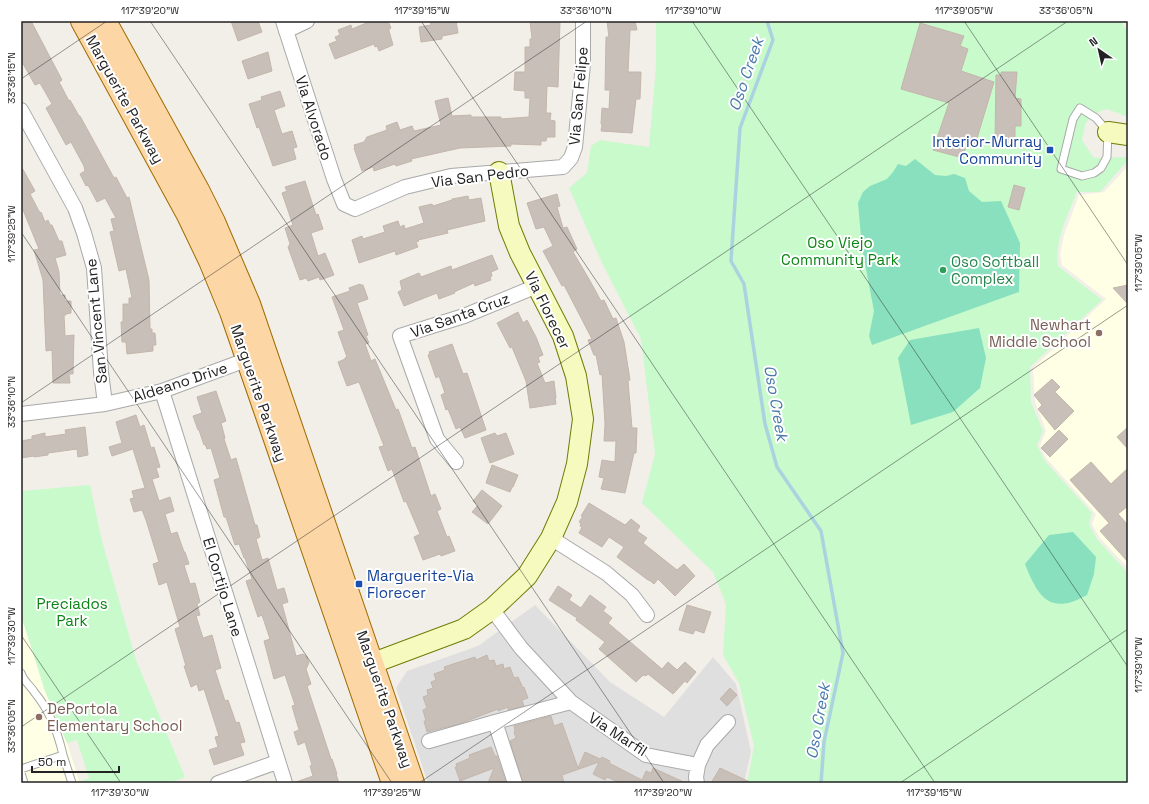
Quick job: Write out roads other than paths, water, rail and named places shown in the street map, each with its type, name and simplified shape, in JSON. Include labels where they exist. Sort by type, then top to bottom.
[{"type":"main road","name":"Marguerite Parkway","points":[[82,21],[188,215],[210,261],[231,312],[257,356]]},
{"type":"main road","name":"Marguerite Parkway","points":[[105,21],[214,222],[250,304],[257,356],[364,667],[413,783]]},
{"type":"main road","name":"Marguerite Parkway","points":[[364,667],[393,783]]},
{"type":"street","points":[[284,26],[307,21]]},
{"type":"street","name":"Via San Felipe","points":[[563,167],[571,158],[575,147],[583,64],[582,21]]},
{"type":"street","name":"Via Alvorado","points":[[284,26],[334,179],[344,204],[355,209]]},
{"type":"street","name":"San Vincent Lane","points":[[21,110],[75,208],[88,247],[94,268],[101,372],[105,404]]},
{"type":"street","points":[[1108,132],[1128,135]]},
{"type":"street","name":"Via San Pedro","points":[[355,209],[405,187],[451,176],[563,167]]},
{"type":"street","name":"Via Florecer","points":[[364,667],[464,629],[492,610],[527,576],[551,538],[567,502],[577,464],[583,419],[576,376],[563,336],[520,253],[509,226],[499,172]]},
{"type":"street","name":"Via Santa Cruz","points":[[456,462],[437,439],[400,336],[464,316],[537,286]]},
{"type":"street","name":"Aldeano Drive","points":[[21,414],[105,404],[162,391],[257,356]]},
{"type":"street","name":"El Cortijo Lane","points":[[162,391],[285,783]]},
{"type":"street","points":[[551,538],[606,573],[632,595],[647,615]]},
{"type":"street","name":"Via Marfil","points":[[492,610],[521,648],[571,702],[646,755],[698,765]]},
{"type":"street","points":[[429,741],[571,702]]},
{"type":"street","points":[[496,722],[515,783]]},
{"type":"street","points":[[697,783],[696,777],[698,765],[707,745],[728,722]]},
{"type":"street","points":[[218,783],[278,762]]},
{"type":"lane","points":[[1080,108],[1096,118],[1108,132],[1107,157],[1101,168],[1094,173],[1082,176],[1061,169],[1073,119],[1080,108]]},
{"type":"lane","points":[[21,673],[23,680],[35,692],[52,720],[72,783]]},
{"type":"lane","points":[[21,769],[64,755]]},
{"type":"lane","points":[[21,773],[24,783]]},
{"type":"waterway","name":"Oso Creek","points":[[767,21],[773,40],[740,128],[731,261],[744,284],[765,424],[777,467],[821,531],[843,653],[824,742],[821,783]]},
{"type":"place","name":"Interior-Murray Community","points":[[1050,150]]},
{"type":"place","name":"Oso Softball Complex","points":[[943,270]]},
{"type":"place","name":"Newhart Middle School","points":[[1099,333]]},
{"type":"place","name":"Marguerite-Via Florecer","points":[[359,584]]},
{"type":"place","name":"DePortola Elementary School","points":[[39,717]]},
{"type":"park label","name":"Oso Viejo Community Park","points":[[840,250]]},
{"type":"park label","name":"Preciados Park","points":[[72,612]]}]
